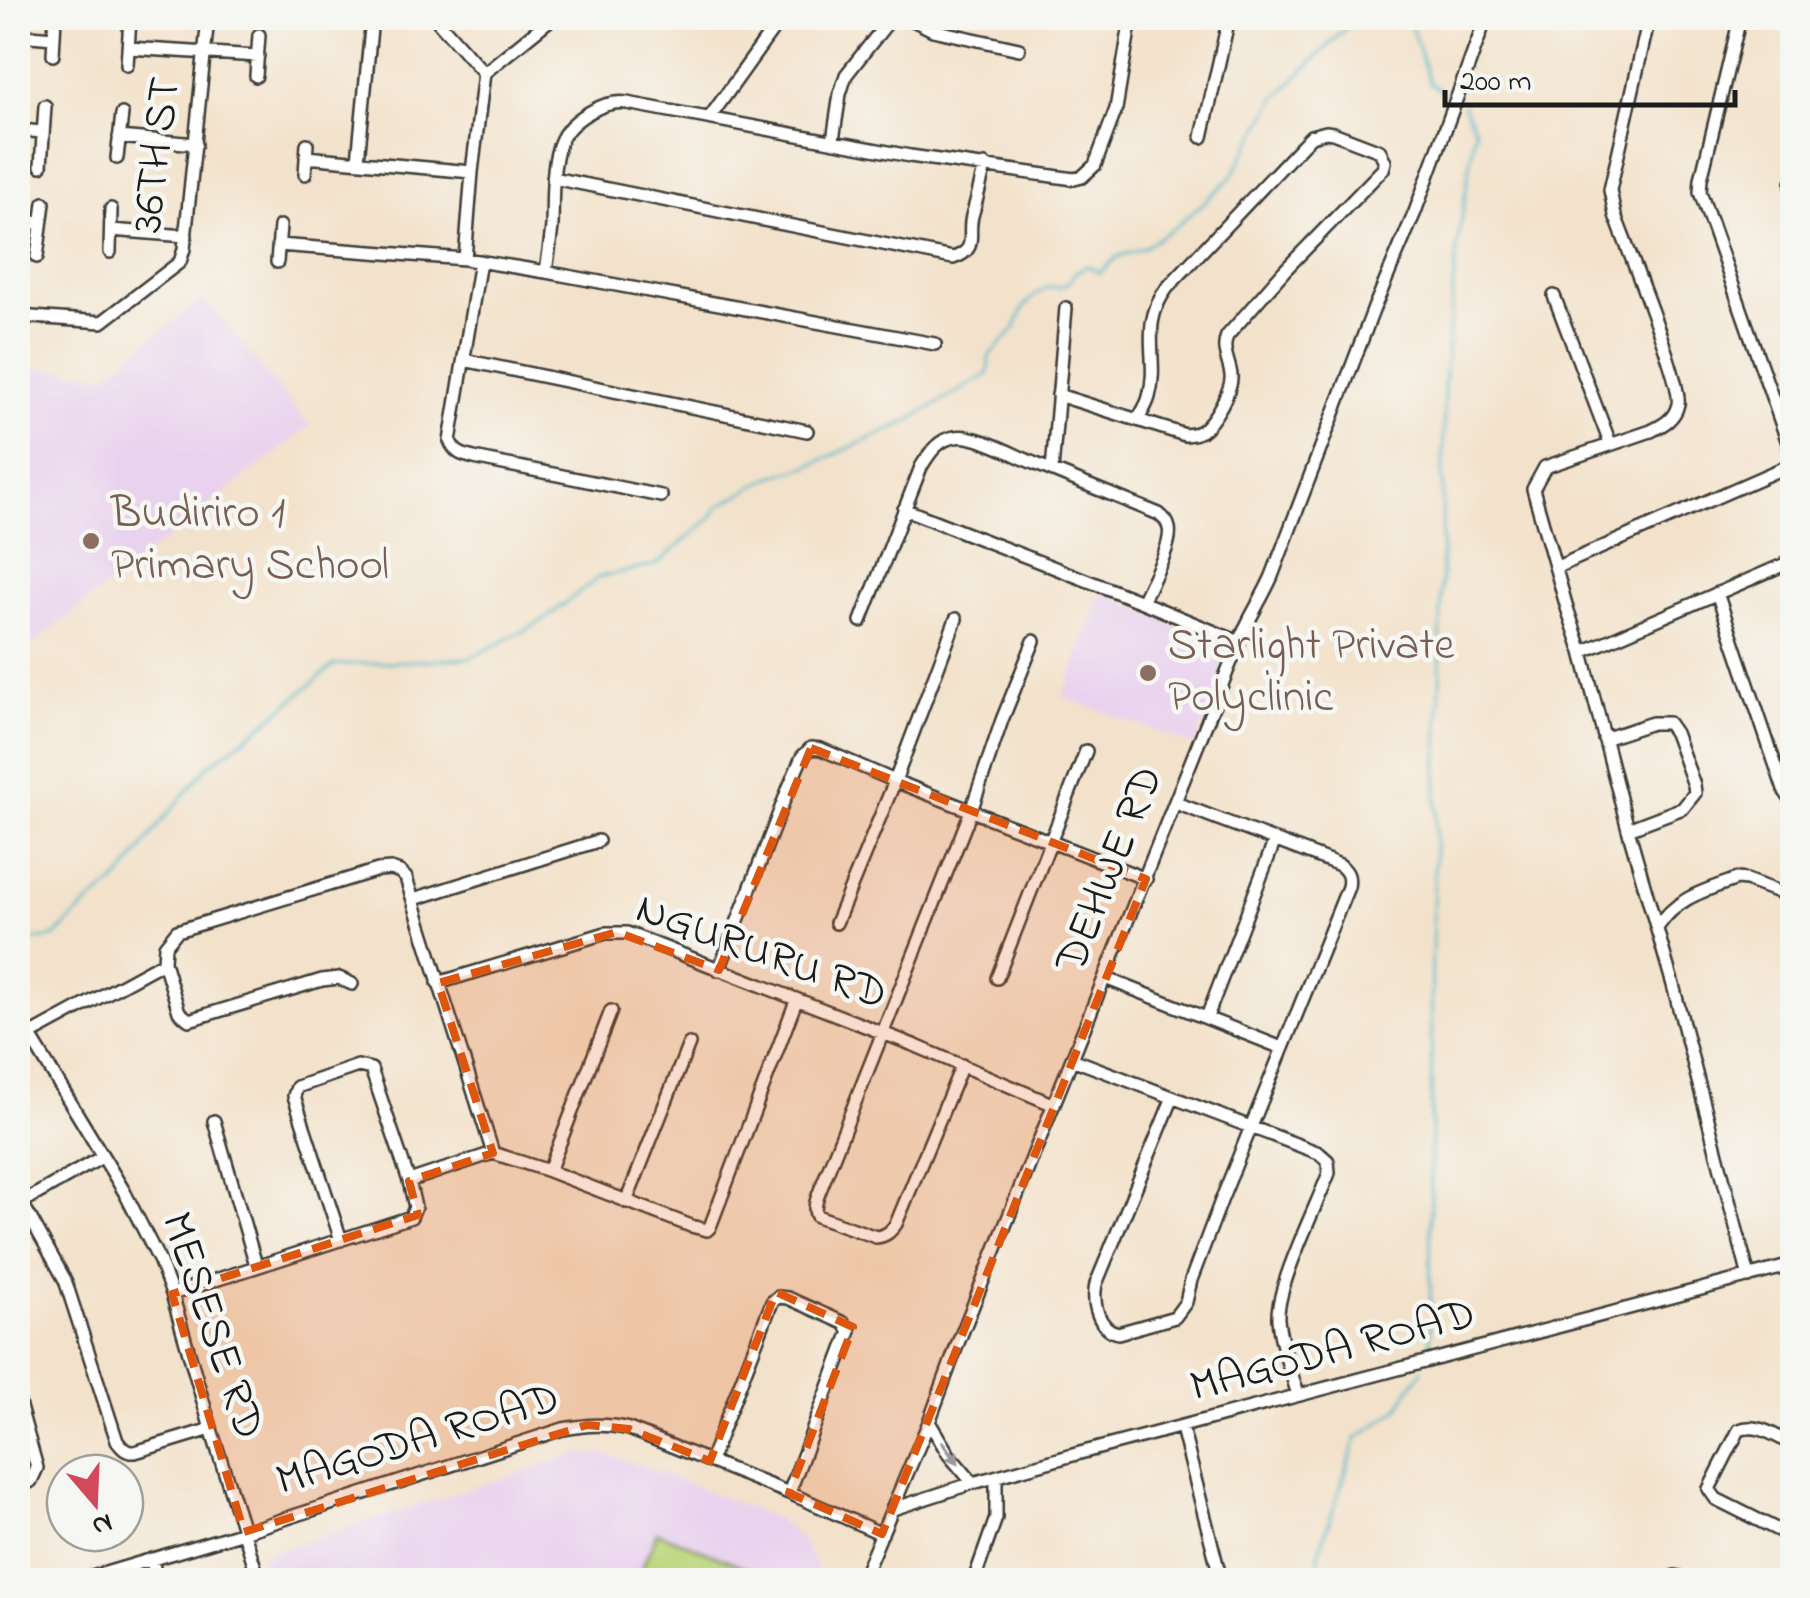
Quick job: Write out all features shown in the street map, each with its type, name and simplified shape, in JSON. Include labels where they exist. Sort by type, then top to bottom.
[{"type":"street","points":[[52,55],[55,18]]},
{"type":"street","name":"36TH ST","points":[[18,316],[102,322],[180,262],[208,18]]},
{"type":"street","points":[[358,160],[372,18]]},
{"type":"street","points":[[435,18],[484,73]]},
{"type":"street","points":[[466,259],[484,73],[552,18]]},
{"type":"street","points":[[710,117],[781,18]]},
{"type":"street","points":[[833,140],[846,75],[891,18]]},
{"type":"street","points":[[909,18],[933,30],[1019,49]]},
{"type":"street","points":[[546,272],[553,178],[560,143],[574,123],[600,107],[619,102],[910,156],[1074,179],[1090,172],[1116,109],[1131,18]]},
{"type":"street","points":[[1202,137],[1229,18]]},
{"type":"street","name":"DEHWE RD","points":[[862,1580],[929,1422],[1239,642],[1272,576],[1374,308],[1415,212],[1486,18]]},
{"type":"street","points":[[1649,18],[1610,190],[1673,372],[1678,408],[1665,424],[1651,431],[1545,468],[1535,483],[1534,497],[1582,652],[1749,1277]]},
{"type":"street","points":[[1740,18],[1700,192],[1792,454]]},
{"type":"street","points":[[1762,18],[1792,25]]},
{"type":"street","points":[[127,64],[130,19]]},
{"type":"street","points":[[18,35],[54,38]]},
{"type":"street","points":[[256,76],[259,35]]},
{"type":"street","points":[[128,48],[258,56]]},
{"type":"street","points":[[41,166],[46,106]]},
{"type":"street","points":[[117,158],[122,114]]},
{"type":"street","points":[[18,130],[44,132]]},
{"type":"street","points":[[1058,395],[1186,435],[1199,432],[1209,424],[1232,381],[1224,341],[1284,271],[1383,169],[1385,162],[1380,151],[1333,133],[1311,136],[1167,288],[1154,309],[1150,395],[1138,419]]},
{"type":"street","points":[[120,137],[196,144]]},
{"type":"street","points":[[305,174],[307,150],[358,160],[472,172]]},
{"type":"street","points":[[553,178],[953,258],[966,252],[972,239],[970,220],[985,165]]},
{"type":"street","points":[[37,256],[44,203]]},
{"type":"street","points":[[110,252],[112,210]]},
{"type":"street","points":[[18,221],[41,223]]},
{"type":"street","points":[[277,262],[280,226]]},
{"type":"street","points":[[111,230],[186,236]]},
{"type":"street","points":[[278,245],[480,261],[935,344]]},
{"type":"street","points":[[480,261],[450,440],[458,453],[661,496]]},
{"type":"street","points":[[1554,296],[1610,443]]},
{"type":"street","points":[[1052,470],[1066,308]]},
{"type":"street","points":[[464,360],[807,431]]},
{"type":"street","points":[[861,621],[922,467],[941,442],[952,437],[971,438],[1165,519],[1170,532],[1168,544],[1142,602]]},
{"type":"street","points":[[1556,567],[1792,464]]},
{"type":"street","points":[[904,509],[1239,642]]},
{"type":"street","points":[[1582,652],[1792,561]]},
{"type":"street","points":[[1717,593],[1784,790],[1792,801]]},
{"type":"street","points":[[836,923],[956,618]]},
{"type":"street","points":[[962,1065],[890,1232],[876,1238],[817,1216],[821,1188],[1034,640]]},
{"type":"street","points":[[1604,739],[1652,722],[1668,723],[1694,785],[1695,793],[1683,808],[1628,829]]},
{"type":"street","points":[[719,970],[788,788],[811,748],[822,749],[1146,879]]},
{"type":"street","points":[[996,978],[1086,750]]},
{"type":"street","points":[[1173,1097],[1096,1284],[1102,1321],[1112,1332],[1160,1322],[1175,1317],[1182,1309],[1190,1280],[1350,879],[1340,865],[1176,802]]},
{"type":"street","points":[[414,898],[598,840]]},
{"type":"street","points":[[1207,1017],[1275,840]]},
{"type":"street","points":[[352,984],[339,978],[322,980],[192,1020],[179,1012],[164,962],[166,946],[177,931],[378,870],[391,869],[402,874],[414,898],[492,1153]]},
{"type":"street","points":[[1657,928],[1678,904],[1738,879],[1792,896]]},
{"type":"street","name":"NGURURU RD","points":[[438,983],[617,932],[630,934],[1054,1104]]},
{"type":"street","points":[[30,1035],[164,962]]},
{"type":"street","points":[[1105,978],[1282,1048]]},
{"type":"street","points":[[409,1181],[492,1153],[707,1230],[796,1000]]},
{"type":"street","points":[[549,1171],[611,1011]]},
{"type":"street","name":"MESESE RD","points":[[18,1016],[144,1227],[172,1294],[259,1580]]},
{"type":"street","points":[[626,1202],[688,1044]]},
{"type":"street","points":[[1072,1059],[1325,1156],[1329,1173],[1279,1306],[1278,1322],[1298,1395]]},
{"type":"street","points":[[172,1294],[256,1265],[341,1240],[411,1217],[416,1207],[372,1070],[358,1066],[297,1087],[294,1096],[341,1240]]},
{"type":"street","points":[[214,1121],[256,1265]]},
{"type":"street","points":[[102,1157],[20,1204],[65,1280],[120,1446],[135,1452],[211,1429]]},
{"type":"street","name":"MAGODA ROAD","points":[[893,1509],[973,1483],[1792,1265]]},
{"type":"street","points":[[710,1461],[772,1302],[778,1297],[788,1298],[844,1323],[850,1331],[789,1493]]},
{"type":"street","points":[[18,1400],[37,1468],[31,1481],[18,1489]]},
{"type":"street","points":[[929,1422],[973,1483]]},
{"type":"street","name":"MAGODA ROAD","points":[[82,1580],[545,1434],[587,1425],[629,1429],[882,1534]]},
{"type":"street","points":[[1182,1428],[1222,1580]]},
{"type":"street","points":[[1792,1444],[1758,1428],[1738,1430],[1709,1489],[1716,1499],[1792,1536]]},
{"type":"street","points":[[974,1580],[996,1518],[996,1477]]},
{"type":"street","points":[[151,1559],[158,1580]]},
{"type":"street","points":[[1664,1580],[1680,1576],[1692,1580]]},
{"type":"highlighted area","points":[[811,748],[1146,879],[882,1534],[789,1493],[853,1327],[776,1292],[710,1461],[629,1429],[587,1425],[244,1532],[172,1294],[418,1215],[409,1181],[493,1153],[438,983],[617,932],[719,970]]},
{"type":"shaded area","name":"Budiriro 1 Primary School","points":[[203,298],[310,426],[18,656],[18,367],[107,375]]},
{"type":"shaded area","name":"Starlight Private Polyclinic","points":[[1102,592],[1233,649],[1195,746],[1063,697]]},
{"type":"shaded area","points":[[578,1454],[606,1454],[635,1463],[777,1519],[797,1535],[816,1564],[818,1580],[269,1580],[261,1556]]},
{"type":"green space","points":[[657,1532],[777,1580],[637,1580]]},
{"type":"waterway","points":[[18,942],[54,937],[120,879],[209,765],[334,665],[470,658],[541,622],[599,577],[656,565],[710,519],[719,506],[771,477],[809,466],[905,423],[988,374],[989,356],[1014,330],[1024,307],[1036,294],[1049,287],[1060,287],[1088,266],[1099,273],[1117,257],[1143,248],[1178,225],[1231,178],[1277,97],[1356,18]]},
{"type":"waterway","points":[[1408,18],[1430,83],[1444,93]]},
{"type":"waterway","points":[[1430,1347],[1432,951],[1444,386],[1457,249],[1475,129],[1463,105]]},
{"type":"waterway","points":[[1324,1580],[1318,1555],[1357,1438],[1397,1410],[1422,1370]]},
{"type":"place","name":"Budiriro 1 Primary School","points":[[91,541]]},
{"type":"place","name":"Starlight Private Polyclinic","points":[[1148,673]]}]
